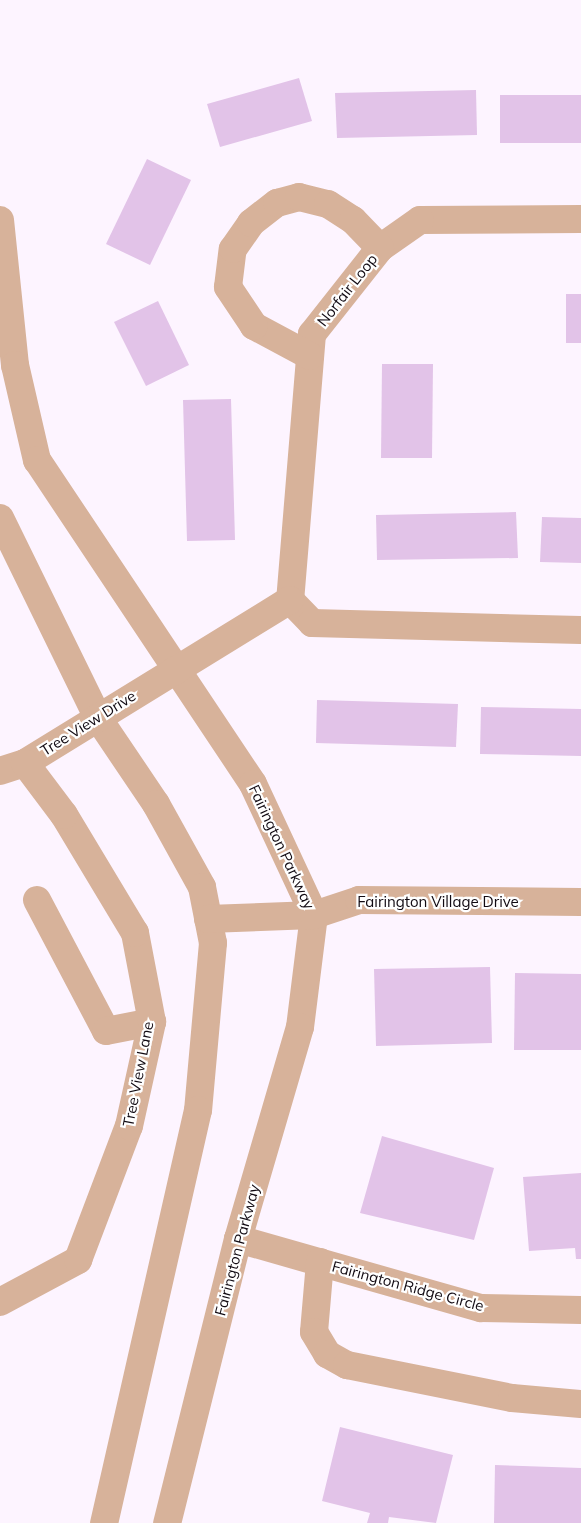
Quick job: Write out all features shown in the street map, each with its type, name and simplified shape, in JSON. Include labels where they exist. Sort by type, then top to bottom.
[{"type":"street","points":[[310,356],[254,326],[228,287],[233,249],[250,223],[277,203],[299,197],[328,204],[353,220],[380,248]]},
{"type":"street","name":"Norfair Loop","points":[[290,600],[312,334],[380,248],[420,220],[581,219]]},
{"type":"street","name":"Fairington Parkway","points":[[0,220],[15,365],[37,460],[173,669],[253,784],[314,916],[300,1027],[238,1239],[166,1523]]},
{"type":"street","points":[[0,518],[10,561],[98,718],[156,804],[202,887],[213,943],[198,1110],[104,1523]]},
{"type":"street","points":[[173,669],[290,600],[312,623],[581,630]]},
{"type":"street","name":"Tree View Drive","points":[[12,767],[98,718],[173,669]]},
{"type":"street","name":"Tree View Lane","points":[[0,1302],[78,1260],[129,1126],[152,1022],[135,933],[64,815],[12,767]]},
{"type":"street","points":[[37,900],[106,1030],[152,1022]]},
{"type":"street","name":"Fairington Village Drive","points":[[208,919],[314,916],[359,900],[581,902]]},
{"type":"street","name":"Fairington Ridge Circle","points":[[238,1239],[481,1308],[581,1310]]},
{"type":"street","points":[[320,1262],[314,1332],[327,1354],[347,1365],[512,1398],[581,1404]]},
{"type":"building","points":[[299,78],[312,121],[220,147],[207,104]]},
{"type":"building","points":[[476,90],[477,135],[337,138],[335,93]]},
{"type":"building","points":[[500,95],[581,95],[581,143],[500,143]]},
{"type":"building","points":[[147,159],[191,180],[150,265],[106,244]]},
{"type":"building","points":[[566,294],[581,294],[581,343],[566,343]]},
{"type":"building","points":[[158,301],[189,365],[146,386],[114,322]]},
{"type":"building","points":[[382,364],[433,364],[432,458],[381,458]]},
{"type":"building","points":[[231,399],[235,540],[187,541],[183,400]]},
{"type":"building","points":[[516,512],[518,558],[377,560],[376,515]]},
{"type":"building","points":[[542,517],[581,518],[581,563],[540,562]]},
{"type":"building","points":[[317,700],[458,704],[456,747],[316,743]]},
{"type":"building","points":[[481,707],[581,709],[581,756],[480,754]]},
{"type":"building","points":[[490,967],[492,1043],[376,1046],[374,969]]},
{"type":"building","points":[[515,973],[581,974],[581,1050],[514,1050]]},
{"type":"building","points":[[382,1136],[494,1168],[474,1240],[360,1213]]},
{"type":"building","points":[[581,1173],[581,1259],[576,1259],[575,1248],[529,1251],[523,1177]]},
{"type":"building","points":[[340,1427],[453,1455],[436,1523],[389,1517],[388,1523],[367,1523],[370,1513],[322,1501]]},
{"type":"building","points":[[495,1465],[581,1468],[581,1523],[494,1523]]}]
